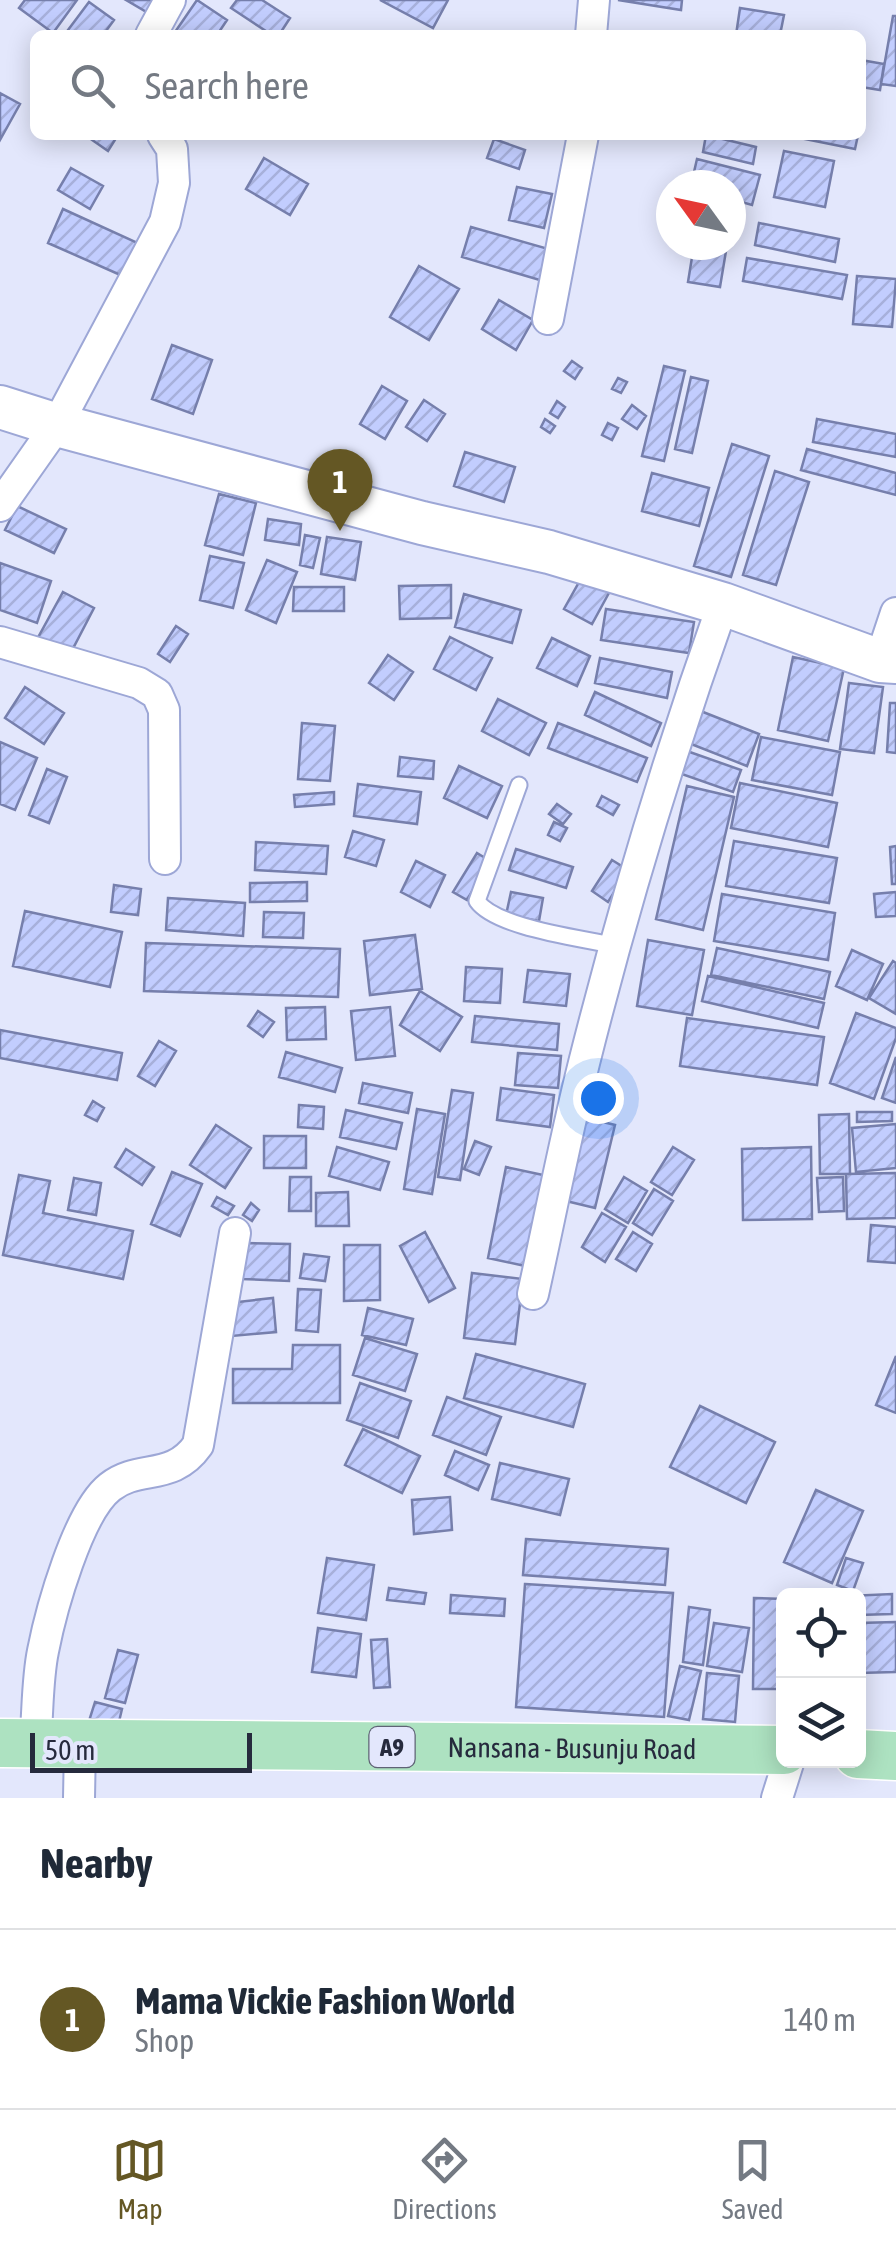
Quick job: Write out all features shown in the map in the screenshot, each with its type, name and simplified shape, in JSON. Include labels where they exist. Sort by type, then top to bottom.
[{"type":"main road","name":"Nansana - Busunju Road","points":[[38,1743],[776,1750]]},
{"type":"main road","points":[[866,1754],[896,1756]]},
{"type":"street","points":[[154,30],[170,0]]},
{"type":"street","points":[[592,30],[594,0]]},
{"type":"street","points":[[0,506],[57,425],[166,222],[174,183],[172,149],[166,140]]},
{"type":"street","points":[[548,319],[582,140]]},
{"type":"street","points":[[0,407],[422,523],[549,552],[722,604],[888,662],[896,613]]},
{"type":"street","points":[[533,1294],[583,1066],[684,712],[722,604]]},
{"type":"street","points":[[0,642],[139,683],[157,694],[164,710],[165,859]]},
{"type":"street","points":[[79,1798],[38,1743],[46,1638],[77,1541],[96,1502],[112,1485],[186,1462],[198,1445],[235,1233]]},
{"type":"street","points":[[777,1798],[786,1768]]},
{"type":"lane","points":[[519,785],[478,901],[480,906],[498,918],[616,946]]},
{"type":"building","points":[[25,0],[77,0],[55,30],[49,30],[19,8]]},
{"type":"building","points":[[126,0],[165,0],[155,17]]},
{"type":"building","points":[[197,0],[227,20],[220,30],[176,30]]},
{"type":"building","points":[[237,0],[262,0],[290,18],[282,30],[264,30],[231,8]]},
{"type":"building","points":[[380,0],[448,0],[433,28]]},
{"type":"building","points":[[618,0],[682,0],[681,10]]},
{"type":"building","points":[[89,2],[114,20],[107,30],[68,30]]},
{"type":"building","points":[[740,8],[784,15],[781,30],[737,30]]},
{"type":"building","points":[[896,16],[896,86],[881,84]]},
{"type":"building","points":[[866,61],[884,64],[880,90],[866,88]]},
{"type":"building","points":[[0,93],[20,104],[0,140]]},
{"type":"building","points":[[92,140],[115,140],[108,151]]},
{"type":"building","points":[[494,140],[525,150],[519,169],[487,158]]},
{"type":"building","points":[[705,140],[756,147],[753,164],[703,152]]},
{"type":"building","points":[[810,140],[857,140],[855,149]]},
{"type":"building","points":[[784,151],[834,161],[825,207],[774,197]]},
{"type":"building","points":[[264,158],[308,184],[290,215],[246,189]]},
{"type":"building","points":[[697,159],[740,170],[694,170]]},
{"type":"building","points":[[71,168],[103,186],[90,209],[58,190]]},
{"type":"building","points":[[746,171],[760,175],[752,205],[746,203]]},
{"type":"building","points":[[517,187],[552,194],[544,228],[509,220]]},
{"type":"building","points":[[63,209],[140,244],[125,277],[48,243]]},
{"type":"building","points":[[759,223],[839,239],[835,262],[755,245]]},
{"type":"building","points":[[471,227],[552,250],[543,281],[462,257]]},
{"type":"building","points":[[747,258],[847,275],[842,299],[743,281]]},
{"type":"building","points":[[692,260],[724,260],[720,287],[688,282]]},
{"type":"building","points":[[419,266],[459,289],[429,340],[390,317]]},
{"type":"building","points":[[857,276],[896,279],[892,327],[853,324]]},
{"type":"building","points":[[499,300],[533,320],[516,350],[482,329]]},
{"type":"building","points":[[172,345],[212,360],[193,414],[152,399]]},
{"type":"building","points":[[572,361],[582,368],[575,379],[564,371]]},
{"type":"building","points":[[664,366],[685,371],[664,461],[642,456]]},
{"type":"building","points":[[691,377],[708,381],[692,453],[675,449]]},
{"type":"building","points":[[618,378],[627,382],[621,393],[612,389]]},
{"type":"building","points":[[382,386],[407,401],[385,439],[360,424]]},
{"type":"building","points":[[424,400],[445,414],[427,441],[406,427]]},
{"type":"building","points":[[557,401],[565,407],[558,418],[550,413]]},
{"type":"building","points":[[632,405],[646,416],[637,429],[622,419]]},
{"type":"building","points":[[545,419],[555,426],[550,433],[541,427]]},
{"type":"building","points":[[817,419],[896,434],[896,457],[813,442]]},
{"type":"building","points":[[608,423],[618,428],[612,440],[602,435]]},
{"type":"building","points":[[732,444],[769,456],[731,577],[694,566]]},
{"type":"building","points":[[807,449],[896,473],[896,495],[801,470]]},
{"type":"building","points":[[465,452],[515,467],[504,502],[454,486]]},
{"type":"building","points":[[775,471],[809,482],[776,585],[743,575]]},
{"type":"building","points":[[652,473],[709,488],[699,526],[642,511]]},
{"type":"building","points":[[219,494],[256,503],[243,555],[205,545]]},
{"type":"building","points":[[17,506],[66,529],[54,553],[5,530]]},
{"type":"building","points":[[268,519],[301,524],[299,545],[265,540]]},
{"type":"building","points":[[305,535],[320,538],[313,568],[300,565]]},
{"type":"building","points":[[327,537],[361,542],[355,580],[321,574]]},
{"type":"building","points":[[210,556],[244,563],[233,608],[200,600]]},
{"type":"building","points":[[267,560],[297,572],[276,623],[246,610]]},
{"type":"building","points":[[0,563],[51,581],[37,623],[0,610]]},
{"type":"building","points":[[583,575],[610,591],[592,624],[564,609]]},
{"type":"building","points":[[451,585],[451,618],[400,619],[399,586]]},
{"type":"building","points":[[294,587],[344,587],[344,611],[293,611]]},
{"type":"building","points":[[63,592],[94,608],[67,660],[35,643]]},
{"type":"building","points":[[464,594],[521,610],[512,643],[455,627]]},
{"type":"building","points":[[606,609],[694,622],[689,653],[601,640]]},
{"type":"building","points":[[176,626],[188,634],[170,662],[158,654]]},
{"type":"building","points":[[450,637],[492,658],[476,690],[434,669]]},
{"type":"building","points":[[552,638],[590,656],[577,686],[537,668]]},
{"type":"building","points":[[388,655],[413,672],[394,700],[369,683]]},
{"type":"building","points":[[793,657],[844,668],[828,741],[778,730]]},
{"type":"building","points":[[600,658],[672,672],[667,698],[595,683]]},
{"type":"building","points":[[849,683],[883,687],[874,753],[840,749]]},
{"type":"building","points":[[25,687],[64,713],[44,744],[5,718]]},
{"type":"building","points":[[595,692],[661,723],[651,746],[585,715]]},
{"type":"building","points":[[498,699],[546,723],[529,755],[482,731]]},
{"type":"building","points":[[890,703],[896,703],[896,753],[887,752]]},
{"type":"building","points":[[698,710],[759,734],[747,766],[686,742]]},
{"type":"building","points":[[302,723],[335,726],[330,781],[298,779]]},
{"type":"building","points":[[558,723],[647,758],[637,782],[548,748]]},
{"type":"building","points":[[761,737],[840,752],[832,795],[752,780]]},
{"type":"building","points":[[0,742],[37,758],[15,810],[0,804]]},
{"type":"building","points":[[684,750],[741,770],[733,792],[676,772]]},
{"type":"building","points":[[400,757],[434,761],[433,779],[398,776]]},
{"type":"building","points":[[459,766],[502,786],[487,818],[444,798]]},
{"type":"building","points":[[47,769],[67,777],[49,823],[29,815]]},
{"type":"building","points":[[740,783],[837,803],[828,847],[731,828]]},
{"type":"building","points":[[358,784],[421,792],[417,824],[354,816]]},
{"type":"building","points":[[687,786],[734,797],[703,930],[656,919]]},
{"type":"building","points":[[334,792],[334,804],[295,807],[294,795]]},
{"type":"building","points":[[602,796],[619,805],[613,815],[597,806]]},
{"type":"building","points":[[557,804],[571,814],[563,824],[549,814]]},
{"type":"building","points":[[554,822],[567,828],[560,841],[548,835]]},
{"type":"building","points":[[353,831],[384,840],[376,866],[345,857]]},
{"type":"building","points":[[734,841],[837,858],[829,903],[726,886]]},
{"type":"building","points":[[256,842],[328,846],[326,874],[255,870]]},
{"type":"building","points":[[896,846],[896,884],[892,884],[890,847]]},
{"type":"building","points":[[516,849],[573,867],[566,888],[509,870]]},
{"type":"building","points":[[477,853],[490,861],[467,900],[453,892]]},
{"type":"building","points":[[612,860],[628,870],[608,902],[592,891]]},
{"type":"building","points":[[416,861],[445,875],[430,907],[401,892]]},
{"type":"building","points":[[307,882],[307,901],[250,902],[250,883]]},
{"type":"building","points":[[114,885],[141,889],[138,915],[111,912]]},
{"type":"building","points":[[511,892],[543,898],[539,921],[506,915]]},
{"type":"building","points":[[896,892],[896,916],[876,917],[874,894]]},
{"type":"building","points":[[722,894],[835,913],[828,960],[714,941]]},
{"type":"building","points":[[168,898],[245,903],[243,936],[166,930]]},
{"type":"building","points":[[25,911],[122,932],[110,987],[13,966]]},
{"type":"building","points":[[264,912],[304,913],[303,938],[263,937]]},
{"type":"building","points":[[415,935],[422,989],[370,995],[364,941]]},
{"type":"building","points":[[648,940],[704,950],[692,1015],[637,1006]]},
{"type":"building","points":[[146,943],[340,949],[338,997],[144,991]]},
{"type":"building","points":[[717,948],[830,972],[824,999],[711,975]]},
{"type":"building","points":[[852,950],[883,964],[867,1000],[836,986]]},
{"type":"building","points":[[893,961],[896,963],[896,1014],[869,998]]},
{"type":"building","points":[[466,967],[502,969],[500,1003],[464,1001]]},
{"type":"building","points":[[528,970],[570,974],[566,1006],[524,1002]]},
{"type":"building","points":[[708,976],[824,1003],[818,1028],[702,1001]]},
{"type":"building","points":[[420,991],[462,1017],[440,1051],[400,1025]]},
{"type":"building","points":[[325,1007],[326,1039],[287,1040],[286,1008]]},
{"type":"building","points":[[390,1007],[395,1056],[356,1060],[351,1011]]},
{"type":"building","points":[[258,1011],[274,1022],[263,1037],[248,1026]]},
{"type":"building","points":[[856,1013],[896,1028],[874,1099],[830,1083]]},
{"type":"building","points":[[475,1016],[559,1024],[557,1050],[472,1042]]},
{"type":"building","points":[[687,1018],[824,1037],[817,1085],[680,1066]]},
{"type":"building","points":[[0,1030],[122,1053],[117,1080],[0,1058]]},
{"type":"building","points":[[159,1041],[176,1051],[155,1086],[138,1076]]},
{"type":"building","points":[[286,1052],[342,1068],[335,1092],[279,1077]]},
{"type":"building","points":[[518,1053],[561,1056],[558,1088],[515,1085]]},
{"type":"building","points":[[896,1057],[896,1103],[882,1098]]},
{"type":"building","points":[[363,1083],[412,1093],[408,1113],[359,1103]]},
{"type":"building","points":[[501,1088],[554,1095],[550,1127],[497,1120]]},
{"type":"building","points":[[452,1090],[473,1093],[460,1180],[438,1177]]},
{"type":"building","points":[[93,1101],[104,1108],[97,1121],[85,1115]]},
{"type":"building","points":[[299,1105],[324,1107],[323,1129],[298,1127]]},
{"type":"building","points":[[417,1109],[445,1114],[432,1194],[404,1189]]},
{"type":"building","points":[[346,1110],[402,1123],[396,1149],[340,1137]]},
{"type":"building","points":[[857,1112],[892,1112],[892,1121],[857,1122]]},
{"type":"building","points":[[849,1114],[850,1174],[820,1174],[819,1115]]},
{"type":"building","points":[[583,1117],[615,1125],[595,1208],[562,1200]]},
{"type":"building","points":[[896,1124],[896,1168],[856,1172],[852,1128]]},
{"type":"building","points":[[216,1125],[251,1148],[225,1188],[190,1165]]},
{"type":"building","points":[[264,1136],[306,1136],[306,1168],[264,1168]]},
{"type":"building","points":[[475,1141],[491,1147],[479,1175],[464,1169]]},
{"type":"building","points":[[337,1147],[389,1162],[380,1190],[329,1176]]},
{"type":"building","points":[[673,1147],[694,1160],[672,1195],[651,1182]]},
{"type":"building","points":[[811,1147],[812,1219],[743,1220],[742,1149]]},
{"type":"building","points":[[126,1149],[154,1167],[142,1185],[115,1167]]},
{"type":"building","points":[[506,1167],[543,1175],[525,1266],[488,1258]]},
{"type":"building","points":[[172,1172],[202,1184],[180,1236],[151,1224]]},
{"type":"building","points":[[896,1173],[896,1218],[847,1219],[846,1174]]},
{"type":"building","points":[[19,1175],[50,1181],[43,1213],[133,1231],[123,1279],[3,1255]]},
{"type":"building","points":[[290,1177],[311,1177],[311,1211],[289,1211]]},
{"type":"building","points":[[624,1177],[647,1191],[628,1223],[605,1209]]},
{"type":"building","points":[[843,1177],[844,1211],[819,1212],[817,1178]]},
{"type":"building","points":[[74,1178],[101,1183],[96,1215],[68,1210]]},
{"type":"building","points":[[654,1189],[673,1201],[652,1235],[633,1223]]},
{"type":"building","points":[[348,1192],[349,1226],[316,1226],[316,1193]]},
{"type":"building","points":[[217,1197],[234,1206],[228,1215],[212,1206]]},
{"type":"building","points":[[251,1203],[259,1210],[252,1221],[243,1215]]},
{"type":"building","points":[[602,1213],[626,1227],[605,1262],[582,1247]]},
{"type":"building","points":[[871,1225],[896,1227],[896,1263],[868,1261]]},
{"type":"building","points":[[425,1232],[455,1288],[429,1302],[400,1246]]},
{"type":"building","points":[[633,1232],[652,1244],[636,1271],[616,1259]]},
{"type":"building","points":[[243,1243],[290,1244],[289,1281],[242,1279]]},
{"type":"building","points":[[344,1245],[380,1245],[380,1300],[344,1301]]},
{"type":"building","points":[[304,1254],[329,1257],[325,1281],[300,1278]]},
{"type":"building","points":[[472,1273],[523,1279],[515,1344],[464,1338]]},
{"type":"building","points":[[298,1289],[321,1290],[318,1332],[296,1330]]},
{"type":"building","points":[[273,1298],[276,1332],[232,1336],[228,1303]]},
{"type":"building","points":[[368,1308],[413,1319],[406,1345],[362,1335]]},
{"type":"building","points":[[365,1338],[417,1354],[405,1391],[353,1375]]},
{"type":"building","points":[[293,1345],[340,1345],[340,1403],[233,1403],[233,1369],[292,1369]]},
{"type":"building","points":[[476,1354],[585,1384],[573,1427],[464,1398]]},
{"type":"building","points":[[896,1356],[896,1413],[876,1405]]},
{"type":"building","points":[[360,1383],[411,1401],[398,1438],[347,1420]]},
{"type":"building","points":[[447,1397],[501,1417],[486,1455],[433,1435]]},
{"type":"building","points":[[700,1406],[775,1442],[746,1503],[670,1467]]},
{"type":"building","points":[[363,1429],[420,1456],[402,1493],[345,1465]]},
{"type":"building","points":[[455,1451],[489,1465],[478,1490],[445,1475]]},
{"type":"building","points":[[500,1463],[569,1479],[560,1515],[492,1499]]},
{"type":"building","points":[[816,1490],[863,1511],[832,1583],[784,1562]]},
{"type":"building","points":[[450,1497],[452,1530],[414,1534],[412,1500]]},
{"type":"building","points":[[526,1539],[668,1549],[665,1585],[523,1575]]},
{"type":"building","points":[[327,1558],[374,1565],[366,1620],[318,1613]]},
{"type":"building","points":[[846,1558],[863,1563],[854,1588],[837,1585]]},
{"type":"building","points":[[525,1584],[673,1593],[664,1717],[516,1707]]},
{"type":"building","points":[[389,1588],[426,1593],[424,1604],[387,1600]]},
{"type":"building","points":[[892,1594],[892,1614],[866,1615],[866,1595]]},
{"type":"building","points":[[451,1595],[505,1599],[504,1616],[450,1613]]},
{"type":"building","points":[[754,1598],[776,1599],[776,1689],[753,1689]]},
{"type":"building","points":[[689,1607],[710,1610],[703,1665],[683,1662]]},
{"type":"building","points":[[896,1622],[896,1672],[866,1673],[866,1623]]},
{"type":"building","points":[[714,1623],[749,1628],[742,1672],[707,1666]]},
{"type":"building","points":[[318,1628],[361,1634],[356,1677],[312,1672]]},
{"type":"building","points":[[387,1639],[390,1687],[374,1688],[371,1640]]},
{"type":"building","points":[[118,1650],[138,1655],[125,1703],[105,1698]]},
{"type":"building","points":[[680,1666],[701,1671],[689,1720],[668,1716]]},
{"type":"building","points":[[707,1673],[739,1676],[735,1722],[703,1719]]},
{"type":"building","points":[[95,1702],[122,1709],[118,1726],[90,1718]]},
{"type":"place","name":"Mama Vickie Fashion World","points":[[340,531]]}]
